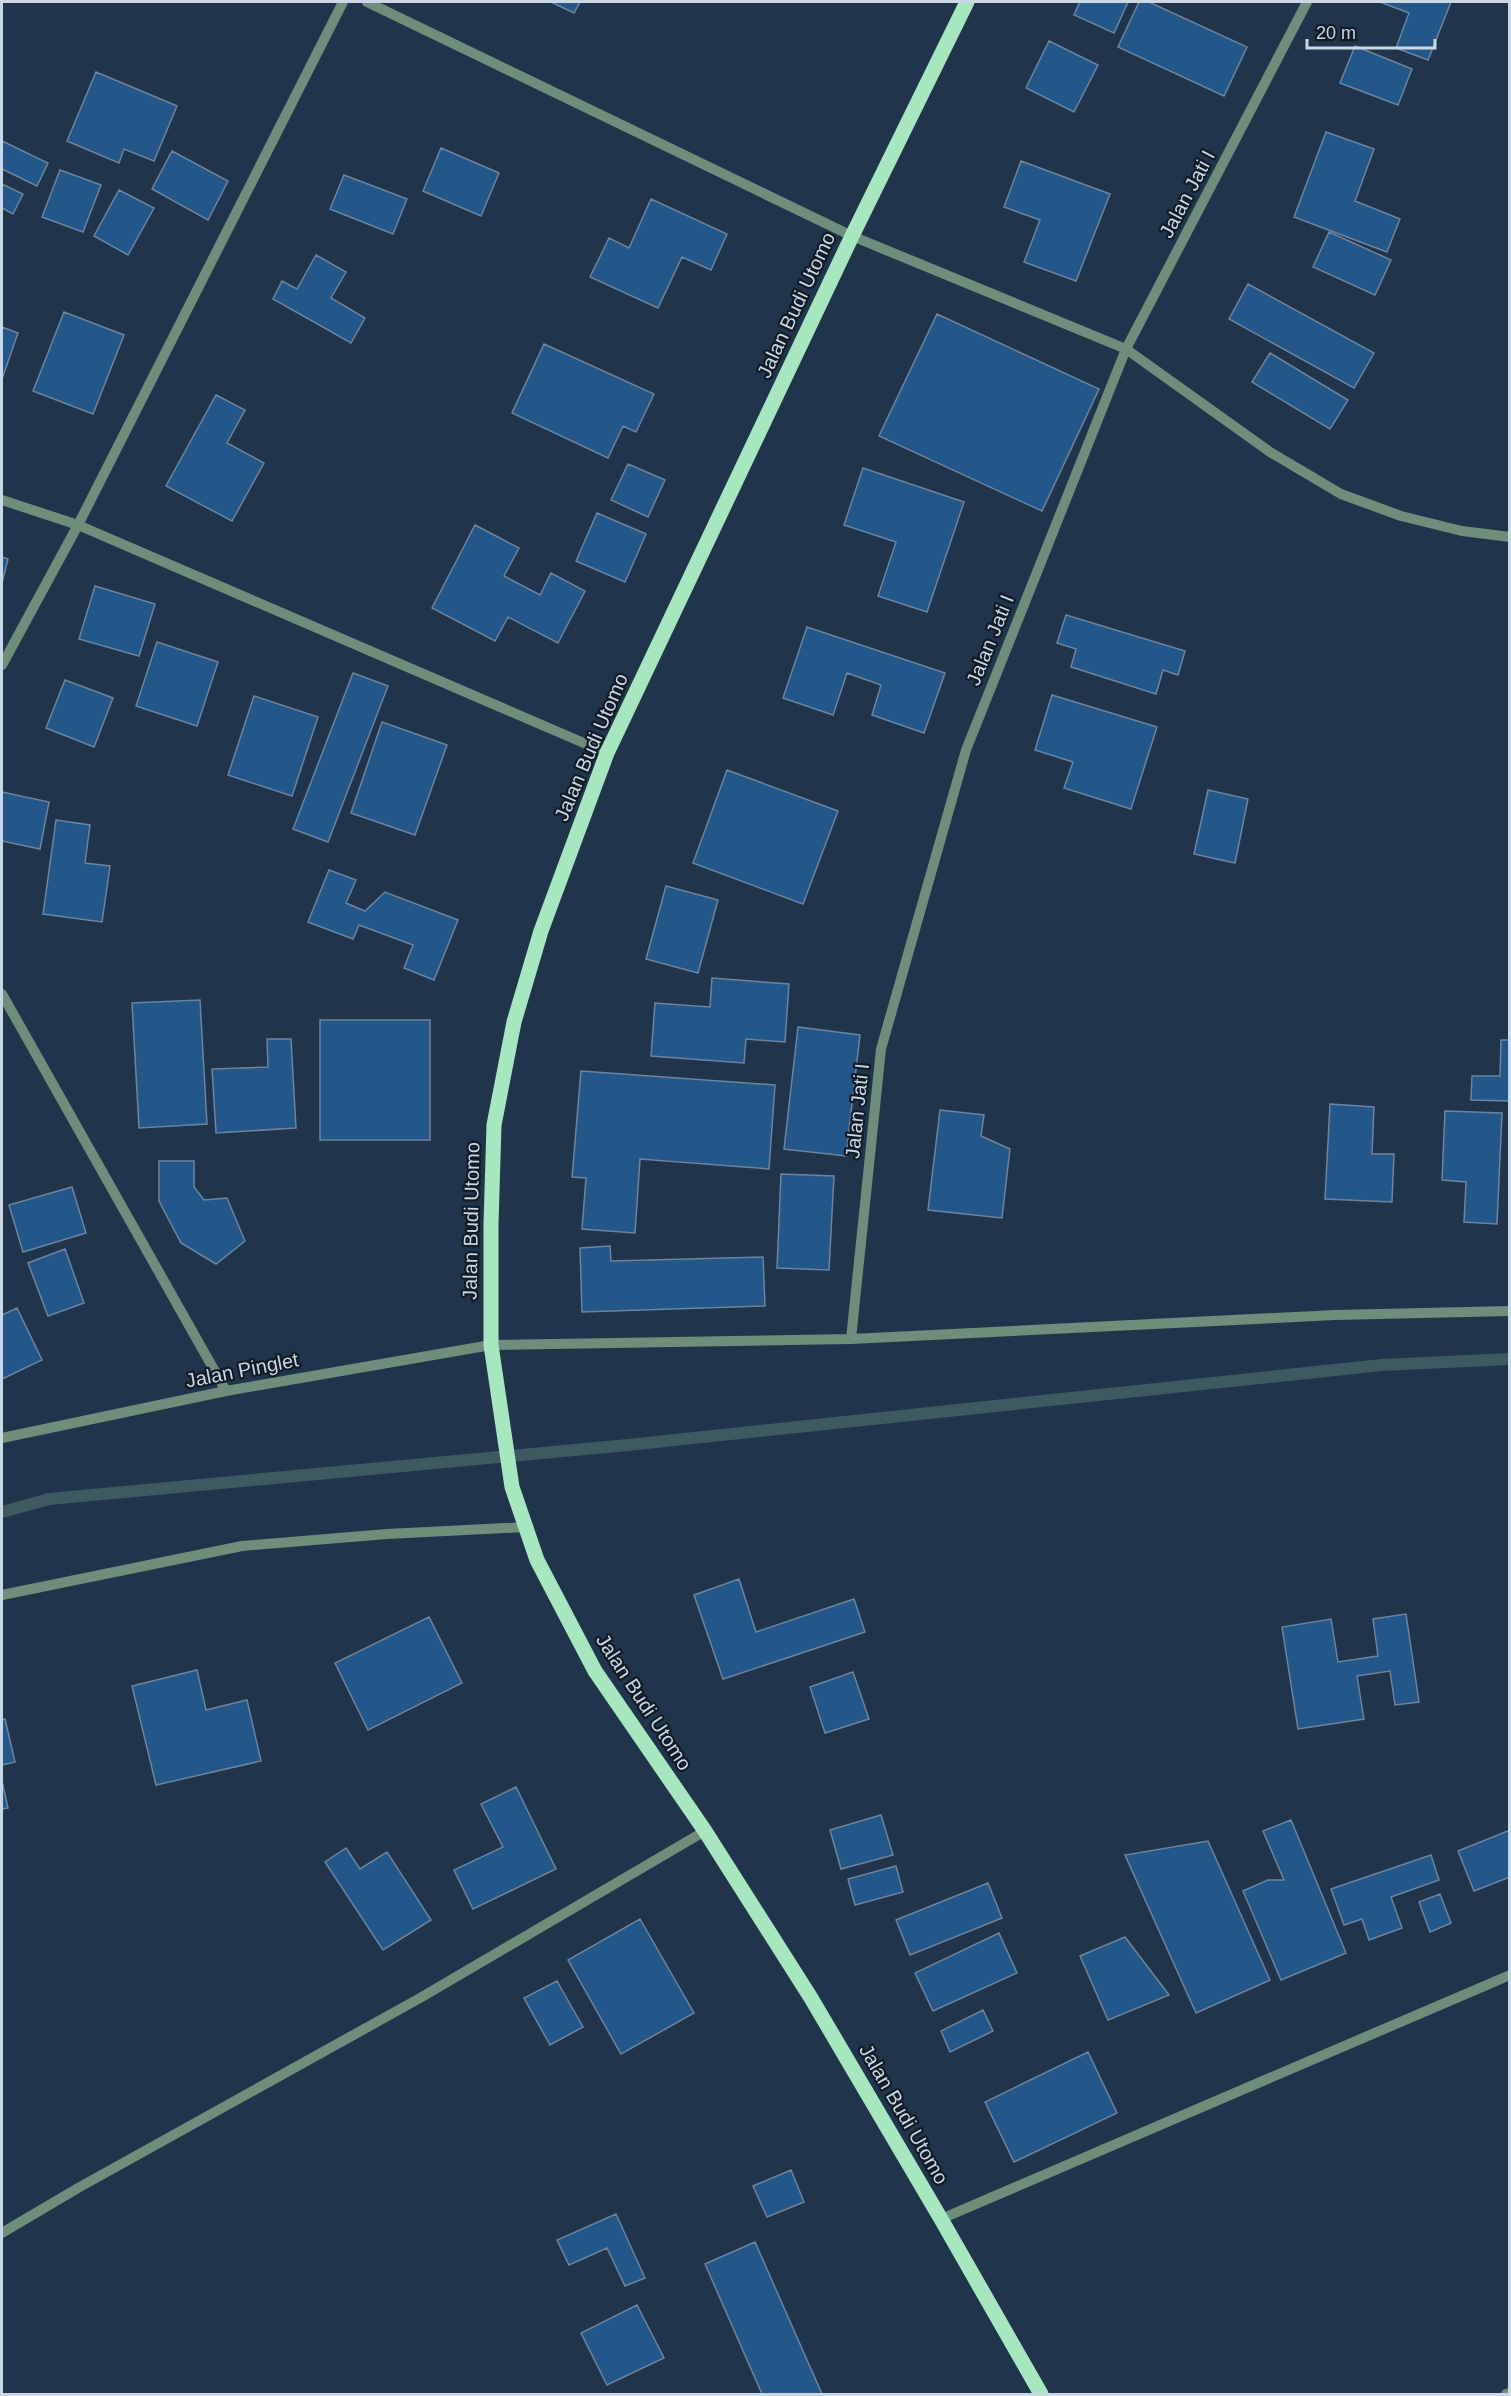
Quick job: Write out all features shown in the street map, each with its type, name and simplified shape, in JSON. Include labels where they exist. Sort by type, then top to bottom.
[{"type":"main road","name":"Jalan Budi Utomo","points":[[967,2],[852,236],[607,753],[541,931],[514,1022],[494,1125],[490,1224],[490,1345],[512,1487],[537,1560],[595,1671],[705,1831],[811,1998],[1041,2394]]},
{"type":"street","points":[[2,664],[78,525],[343,2]]},
{"type":"street","points":[[367,2],[852,236],[1126,349],[1270,452],[1341,494],[1401,516],[1462,531],[1509,537]]},
{"type":"street","name":"Jalan Jati I","points":[[851,1339],[881,1049],[966,750],[1126,349],[1307,2]]},
{"type":"street","points":[[2,500],[78,525],[607,753]]},
{"type":"street","points":[[2,994],[225,1390]]},
{"type":"street","name":"Jalan Pinglet","points":[[2,1438],[225,1390],[490,1345],[851,1339],[1335,1315],[1509,1311]]},
{"type":"street","points":[[2,1595],[242,1545],[387,1534],[526,1527]]},
{"type":"street","points":[[2,2233],[78,2188],[420,1998],[705,1831]]},
{"type":"street","points":[[941,2219],[1509,1975]]},
{"type":"building","points":[[551,2],[580,2],[574,13]]},
{"type":"building","points":[[1080,2],[1128,2],[1114,33],[1074,15]]},
{"type":"building","points":[[1139,2],[1149,2],[1247,47],[1224,96],[1118,47]]},
{"type":"building","points":[[1380,2],[1451,2],[1428,60],[1396,48],[1409,13]]},
{"type":"building","points":[[1049,41],[1098,65],[1074,112],[1026,88]]},
{"type":"building","points":[[1355,46],[1412,69],[1398,105],[1340,83]]},
{"type":"building","points":[[96,72],[177,106],[154,161],[124,149],[119,163],[67,141]]},
{"type":"building","points":[[1326,132],[1374,149],[1355,201],[1400,219],[1387,252],[1294,217]]},
{"type":"building","points":[[2,141],[48,163],[37,186],[2,169]]},
{"type":"building","points":[[441,148],[499,173],[481,216],[423,191]]},
{"type":"building","points":[[172,151],[228,181],[208,220],[152,189]]},
{"type":"building","points":[[1021,161],[1110,194],[1076,281],[1024,262],[1040,220],[1004,207]]},
{"type":"building","points":[[60,170],[101,185],[83,232],[42,217]]},
{"type":"building","points":[[344,175],[407,199],[393,234],[330,209]]},
{"type":"building","points":[[2,184],[23,194],[13,214],[2,208]]},
{"type":"building","points":[[119,190],[154,208],[128,255],[94,236]]},
{"type":"building","points":[[651,199],[727,234],[711,270],[682,257],[658,308],[590,277],[609,238],[629,248]]},
{"type":"building","points":[[1329,232],[1391,260],[1375,295],[1313,267]]},
{"type":"building","points":[[316,255],[346,272],[331,298],[365,318],[351,343],[273,299],[282,281],[297,289]]},
{"type":"building","points":[[1248,284],[1374,353],[1354,388],[1229,319]]},
{"type":"building","points":[[64,312],[124,335],[93,414],[33,391]]},
{"type":"building","points":[[937,314],[1099,389],[1042,511],[879,436]]},
{"type":"building","points":[[2,327],[18,333],[2,379]]},
{"type":"building","points":[[544,344],[654,394],[636,432],[623,426],[608,458],[512,413]]},
{"type":"building","points":[[1270,353],[1348,400],[1330,429],[1252,382]]},
{"type":"building","points":[[216,395],[245,410],[227,443],[264,463],[232,521],[166,486]]},
{"type":"building","points":[[628,464],[665,480],[648,517],[611,500]]},
{"type":"building","points":[[863,468],[964,502],[927,612],[878,596],[896,542],[844,525]]},
{"type":"building","points":[[597,513],[646,534],[625,582],[576,561]]},
{"type":"building","points":[[475,525],[519,548],[504,576],[540,595],[551,573],[585,591],[558,643],[508,617],[495,641],[432,608]]},
{"type":"building","points":[[2,557],[8,559],[2,583]]},
{"type":"building","points":[[95,586],[155,604],[139,656],[79,639]]},
{"type":"building","points":[[1066,615],[1185,651],[1178,675],[1163,670],[1156,694],[1071,667],[1076,649],[1057,643]]},
{"type":"building","points":[[807,627],[945,673],[924,733],[872,715],[881,685],[847,673],[833,715],[783,698]]},
{"type":"building","points":[[157,642],[218,662],[197,726],[136,706]]},
{"type":"building","points":[[353,673],[388,686],[328,842],[293,829]]},
{"type":"building","points":[[65,680],[113,698],[94,747],[46,728]]},
{"type":"building","points":[[1052,695],[1157,727],[1131,809],[1064,788],[1073,762],[1035,750]]},
{"type":"building","points":[[254,696],[318,717],[292,796],[228,775]]},
{"type":"building","points":[[382,722],[447,745],[415,835],[351,813]]},
{"type":"building","points":[[727,770],[838,811],[803,904],[693,863]]},
{"type":"building","points":[[1208,790],[1248,799],[1235,863],[1194,854]]},
{"type":"building","points":[[2,792],[49,802],[40,849],[2,841]]},
{"type":"building","points":[[56,820],[90,825],[85,863],[110,866],[102,922],[43,914]]},
{"type":"building","points":[[329,870],[356,880],[346,903],[365,911],[385,892],[458,920],[434,980],[404,968],[413,945],[359,925],[353,939],[308,922]]},
{"type":"building","points":[[666,886],[718,900],[698,973],[646,959]]},
{"type":"building","points":[[712,978],[789,984],[785,1042],[746,1039],[744,1063],[651,1056],[655,1003],[710,1007]]},
{"type":"building","points":[[200,1000],[207,1124],[139,1128],[132,1003]]},
{"type":"building","points":[[320,1020],[430,1020],[430,1140],[320,1140]]},
{"type":"building","points":[[798,1027],[860,1035],[846,1156],[784,1149]]},
{"type":"building","points":[[267,1039],[291,1039],[296,1128],[216,1133],[212,1069],[268,1067]]},
{"type":"building","points":[[1501,1040],[1510,1040],[1510,1101],[1471,1100],[1472,1076],[1500,1076]]},
{"type":"building","points":[[581,1071],[775,1085],[769,1169],[640,1159],[635,1233],[582,1229],[586,1178],[572,1177]]},
{"type":"building","points":[[1330,1104],[1374,1107],[1372,1154],[1394,1154],[1392,1202],[1325,1199]]},
{"type":"building","points":[[940,1110],[984,1115],[981,1136],[1010,1149],[1002,1218],[928,1210]]},
{"type":"building","points":[[1445,1111],[1502,1113],[1497,1224],[1464,1222],[1466,1182],[1442,1180]]},
{"type":"building","points":[[159,1161],[194,1161],[194,1187],[204,1200],[227,1198],[245,1241],[216,1264],[181,1243],[159,1201]]},
{"type":"building","points":[[781,1174],[834,1176],[829,1270],[777,1268]]},
{"type":"building","points":[[72,1187],[86,1233],[23,1252],[9,1205]]},
{"type":"building","points":[[610,1246],[611,1261],[763,1257],[765,1306],[582,1312],[580,1248]]},
{"type":"building","points":[[65,1249],[84,1303],[48,1316],[28,1263]]},
{"type":"building","points":[[17,1308],[42,1360],[2,1379],[2,1315]]},
{"type":"building","points":[[739,1579],[756,1632],[854,1599],[865,1632],[723,1679],[694,1595]]},
{"type":"building","points":[[1406,1614],[1419,1702],[1395,1705],[1390,1671],[1357,1676],[1364,1719],[1298,1729],[1282,1627],[1331,1619],[1338,1662],[1378,1656],[1373,1619]]},
{"type":"building","points":[[429,1617],[462,1683],[368,1730],[335,1663]]},
{"type":"building","points":[[197,1670],[206,1710],[247,1700],[261,1761],[156,1785],[132,1686]]},
{"type":"building","points":[[853,1672],[869,1719],[825,1733],[810,1687]]},
{"type":"building","points":[[5,1719],[15,1762],[2,1765],[2,1720]]},
{"type":"building","points":[[2,1781],[8,1808],[2,1809]]},
{"type":"building","points":[[516,1787],[556,1869],[473,1909],[454,1870],[503,1847],[481,1804]]},
{"type":"building","points":[[881,1815],[893,1855],[841,1869],[830,1830]]},
{"type":"building","points":[[1291,1820],[1346,1953],[1281,1980],[1243,1891],[1268,1880],[1284,1880],[1263,1831]]},
{"type":"building","points":[[1510,1830],[1510,1877],[1474,1891],[1458,1851]]},
{"type":"building","points":[[1208,1841],[1270,1980],[1196,2013],[1125,1855]]},
{"type":"building","points":[[346,1848],[360,1869],[387,1852],[431,1920],[383,1950],[325,1862]]},
{"type":"building","points":[[1431,1855],[1439,1880],[1391,1897],[1402,1928],[1369,1940],[1362,1919],[1344,1925],[1331,1889]]},
{"type":"building","points":[[896,1866],[903,1892],[855,1905],[848,1879]]},
{"type":"building","points":[[988,1883],[1002,1918],[910,1955],[896,1920]]},
{"type":"building","points":[[1440,1894],[1451,1923],[1430,1932],[1419,1902]]},
{"type":"building","points":[[640,1919],[694,2013],[621,2054],[568,1960]]},
{"type":"building","points":[[999,1933],[1017,1973],[933,2011],[915,1973]]},
{"type":"building","points":[[1125,1937],[1169,1995],[1108,2020],[1080,1956]]},
{"type":"building","points":[[557,1981],[583,2027],[550,2045],[524,1998]]},
{"type":"building","points":[[983,2010],[993,2031],[950,2052],[941,2031]]},
{"type":"building","points":[[1088,2052],[1117,2113],[1014,2162],[985,2102]]},
{"type":"building","points":[[791,2170],[804,2202],[767,2217],[753,2186]]},
{"type":"building","points":[[616,2214],[645,2278],[625,2286],[607,2248],[569,2265],[557,2240]]},
{"type":"building","points":[[755,2242],[822,2394],[762,2394],[705,2264]]},
{"type":"building","points":[[637,2305],[664,2358],[607,2385],[581,2333]]},
{"type":"waterway","points":[[2,1512],[49,1499],[628,1445],[1382,1365],[1510,1359]]}]
